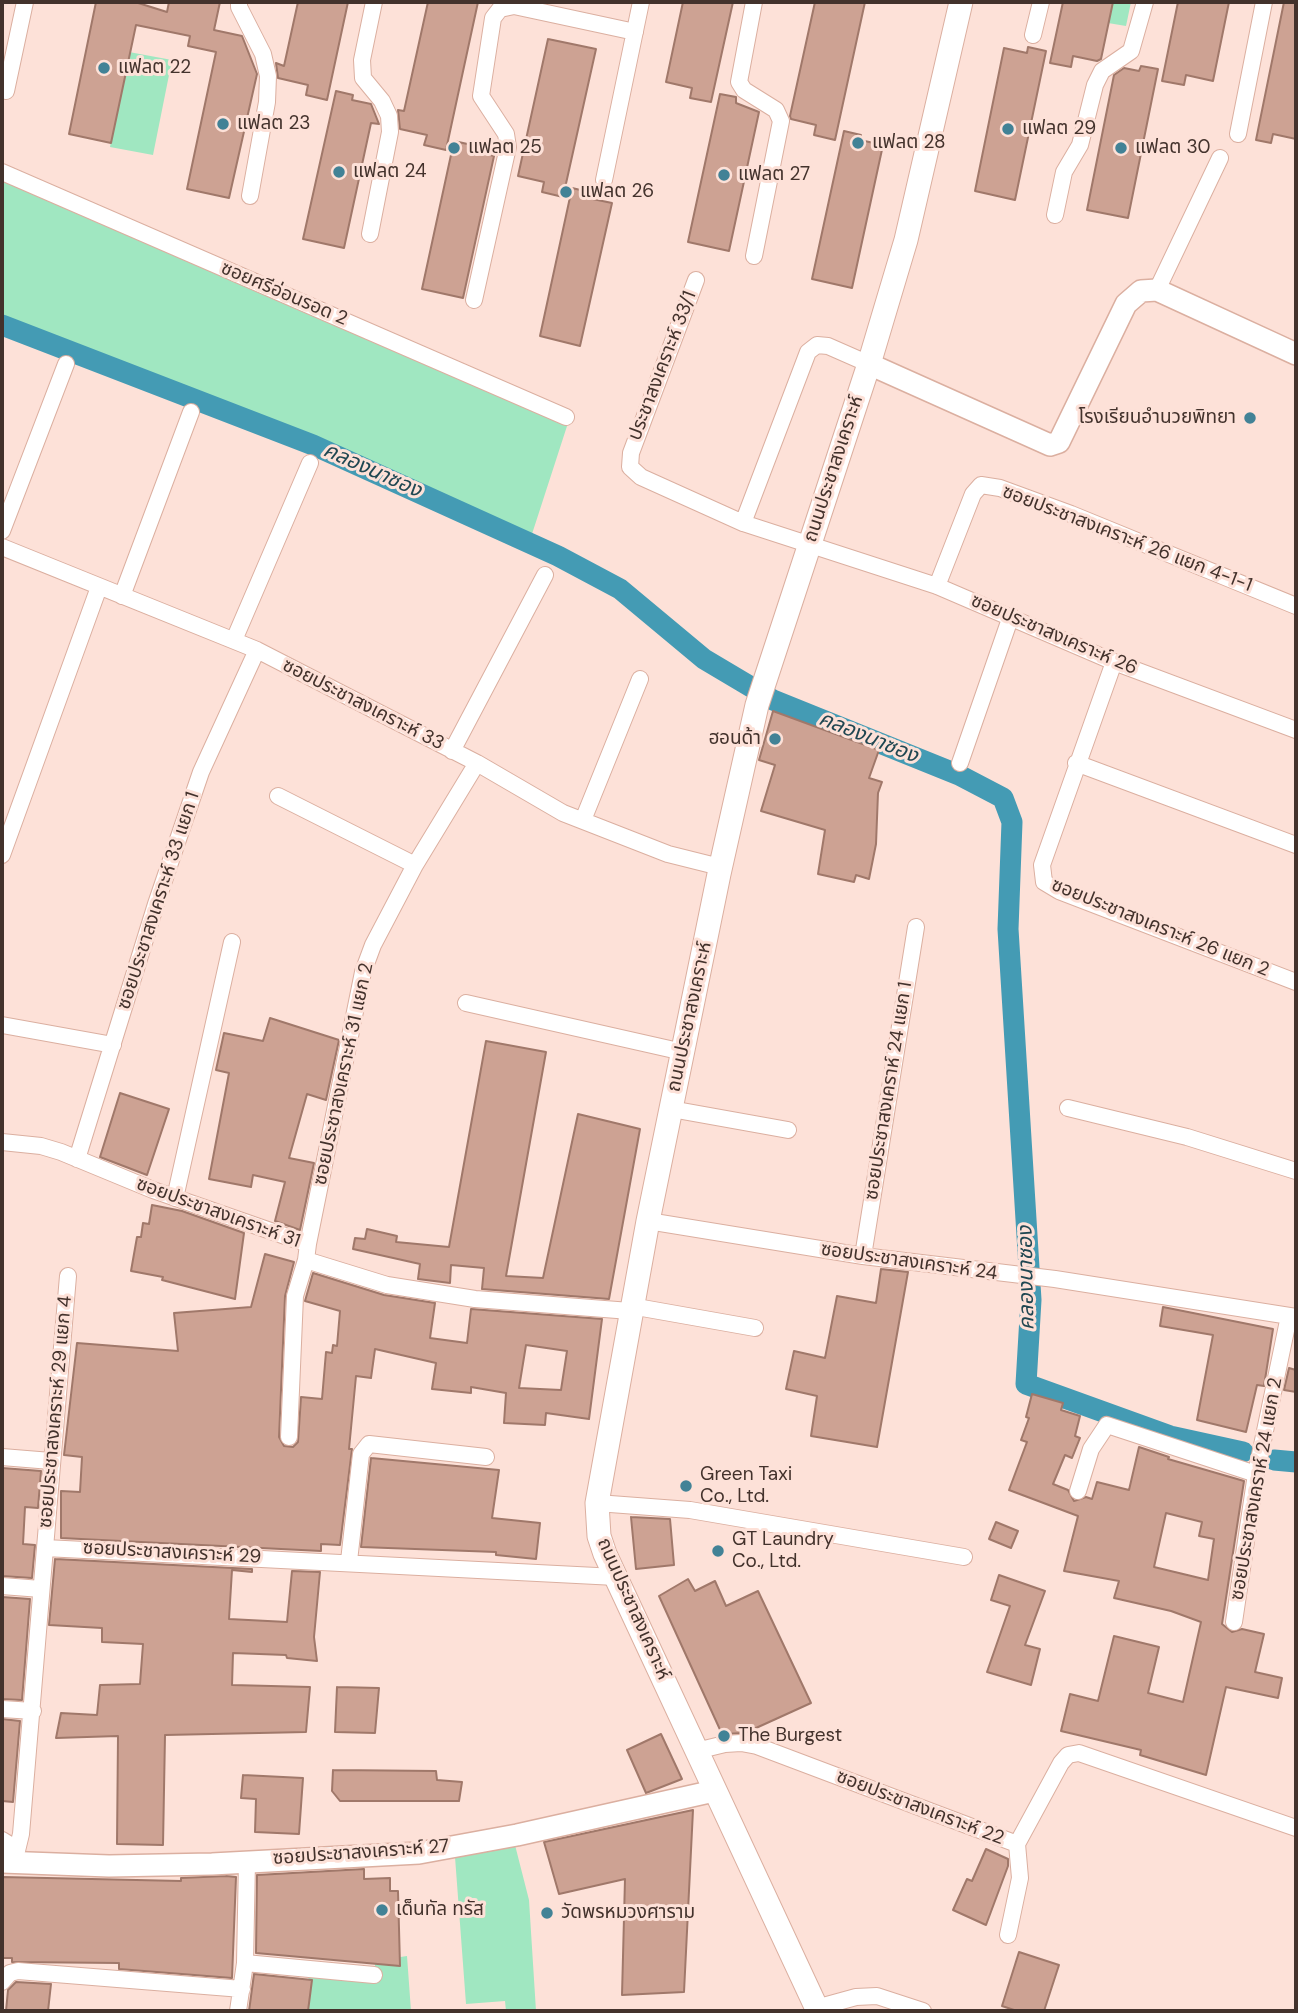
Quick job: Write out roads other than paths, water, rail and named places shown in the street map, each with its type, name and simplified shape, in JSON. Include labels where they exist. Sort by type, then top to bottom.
[{"type":"main road","name":"ถนนประชาสงเคราะห์","points":[[817,2009],[616,1577],[599,1536],[597,1503],[630,1309],[720,867],[757,705],[869,364],[919,193],[961,2]]},
{"type":"street","points":[[6,91],[25,2]]},
{"type":"street","points":[[239,2],[263,54],[268,76],[267,102],[250,196]]},
{"type":"street","points":[[370,234],[390,132],[389,116],[382,100],[363,78],[362,60],[374,2]]},
{"type":"street","points":[[604,180],[641,2]]},
{"type":"street","points":[[754,2],[738,82],[744,90],[776,110],[781,121],[754,256]]},
{"type":"street","points":[[1033,35],[1041,2]]},
{"type":"street","points":[[1055,215],[1064,172],[1080,145],[1095,85],[1102,71],[1131,51],[1145,2]]},
{"type":"street","points":[[1238,134],[1264,2]]},
{"type":"street","points":[[474,300],[508,147],[506,134],[481,96],[493,18],[500,9],[513,6],[635,32]]},
{"type":"street","points":[[1157,290],[1220,158]]},
{"type":"street","name":"ซอยศรีอ่อนรอด 2","points":[[2,172],[566,417]]},
{"type":"street","name":"ประชาสงเคราะห์ 33/1","points":[[696,280],[631,453],[630,467],[641,477],[743,523],[810,543]]},
{"type":"street","points":[[743,523],[808,352],[817,345],[828,346],[1050,445],[1059,442],[1126,304],[1140,291],[1157,290],[1296,354]]},
{"type":"street","points":[[2,531],[66,364]]},
{"type":"street","points":[[122,596],[191,412]]},
{"type":"street","points":[[234,640],[310,463]]},
{"type":"street","name":"ซอยประชาสงเคราะห์ 26 แยก 4-1-1","points":[[937,586],[973,494],[981,485],[1000,488],[1059,510],[1296,606]]},
{"type":"street","name":"ซอยประชาสงเคราะห์ 26","points":[[810,543],[937,586],[1011,615],[1114,662],[1296,730]]},
{"type":"street","name":"ซอยประชาสงเคราะห์ 33","points":[[2,547],[257,650],[477,763],[563,813],[668,854],[720,867]]},
{"type":"street","points":[[452,751],[545,575]]},
{"type":"street","points":[[2,855],[99,587]]},
{"type":"street","points":[[960,763],[1011,615]]},
{"type":"street","name":"ซอยประชาสงเคราะห์ 33 แยก 1","points":[[78,1159],[201,772],[257,650]]},
{"type":"street","name":"ซอยประชาสงเคราะห์ 26 แยก 2","points":[[1114,662],[1042,865],[1044,882],[1059,891],[1296,982]]},
{"type":"street","points":[[583,820],[640,679]]},
{"type":"street","name":"ซอยประชาสงเคราะห์ 31 แยก 2","points":[[289,1437],[295,1296],[307,1252],[363,972],[373,946],[415,865],[477,763]]},
{"type":"street","points":[[1076,763],[1296,845]]},
{"type":"street","points":[[278,796],[415,865]]},
{"type":"street","name":"ซอยประชาสงเคราห์ 24 แยก 1","points":[[863,1256],[916,927]]},
{"type":"street","points":[[174,1198],[232,942]]},
{"type":"street","points":[[466,1003],[682,1052]]},
{"type":"street","points":[[2,1025],[113,1045]]},
{"type":"street","points":[[1068,1108],[1187,1137],[1296,1171]]},
{"type":"street","points":[[671,1109],[788,1129]]},
{"type":"street","name":"ซอยประชาสงเคราะห์ 31","points":[[2,1142],[41,1146],[78,1159],[387,1285],[475,1299],[630,1309],[755,1328]]},
{"type":"street","name":"ซอยประชาสงเคราะห์ 24","points":[[648,1221],[863,1256],[1055,1279],[1293,1316]]},
{"type":"street","name":"ซอยประชาสงเคราะห์ 29 แยก 4","points":[[45,1548],[68,1276]]},
{"type":"street","name":"ซอยประชาสงเคราห์ 24 แยก 2","points":[[1234,1622],[1256,1474],[1293,1316]]},
{"type":"street","points":[[1078,1490],[1091,1450],[1107,1425],[1256,1474]]},
{"type":"street","points":[[349,1561],[361,1454],[369,1444],[375,1442],[486,1457]]},
{"type":"street","points":[[2,1457],[51,1461]]},
{"type":"street","points":[[597,1503],[690,1510],[964,1557]]},
{"type":"street","points":[[8,1863],[21,1835],[45,1548]]},
{"type":"street","name":"ซอยประชาสงเคราะห์ 29","points":[[45,1548],[349,1561],[616,1577]]},
{"type":"street","points":[[2,1586],[41,1590]]},
{"type":"street","points":[[2,1709],[33,1711]]},
{"type":"street","name":"ซอยประชาสงเคราะห์ 22","points":[[696,1751],[733,1743],[757,1746],[1017,1844],[1061,1763],[1068,1755],[1079,1753],[1296,1828]]},
{"type":"street","name":"ซอยประชาสงเคราะห์ 27","points":[[8,1863],[109,1866],[435,1851],[714,1791]]},
{"type":"street","points":[[2,1840],[10,1845],[8,1863]]},
{"type":"street","points":[[1009,1935],[1020,1878],[1017,1844]]},
{"type":"street","points":[[238,2011],[245,1963],[247,1861]]},
{"type":"street","points":[[245,1963],[374,1975]]},
{"type":"street","points":[[2,1982],[10,1973],[18,1971],[242,1989]]},
{"type":"street","points":[[817,2009],[856,1997],[877,1996],[923,2011]]},
{"type":"waterway","name":"คลองนาซอง","points":[[2,325],[313,445],[558,556],[620,589],[704,659],[773,700],[959,775],[1003,798],[1012,822],[1008,929],[1031,1300],[1026,1384],[1170,1436],[1243,1452]]},
{"type":"waterway","name":"คลองนาซอง","points":[[1274,1460],[1296,1462]]},
{"type":"place","name":"แฟลต 22","points":[[104,68]]},
{"type":"place","name":"แฟลต 23","points":[[223,124]]},
{"type":"place","name":"แฟลต 29","points":[[1008,129]]},
{"type":"place","name":"แฟลต 28","points":[[858,143]]},
{"type":"place","name":"แฟลต 25","points":[[454,148]]},
{"type":"place","name":"แฟลต 30","points":[[1121,148]]},
{"type":"place","name":"แฟลต 24","points":[[339,172]]},
{"type":"place","name":"แฟลต 27","points":[[724,175]]},
{"type":"place","name":"แฟลต 26","points":[[566,192]]},
{"type":"place","name":"โรงเรียนอำนวยพิทยา","points":[[1250,418]]},
{"type":"place","name":"ฮอนด้า","points":[[775,739]]},
{"type":"place","name":"Green Taxi Co., Ltd.","points":[[686,1486]]},
{"type":"place","name":"GT Laundry Co., Ltd.","points":[[718,1551]]},
{"type":"place","name":"The Burgest","points":[[724,1736]]},
{"type":"place","name":"เด็นทัล ทรัส","points":[[382,1910]]},
{"type":"place","name":"วัดพรหมวงศาราม","points":[[547,1913]]}]
